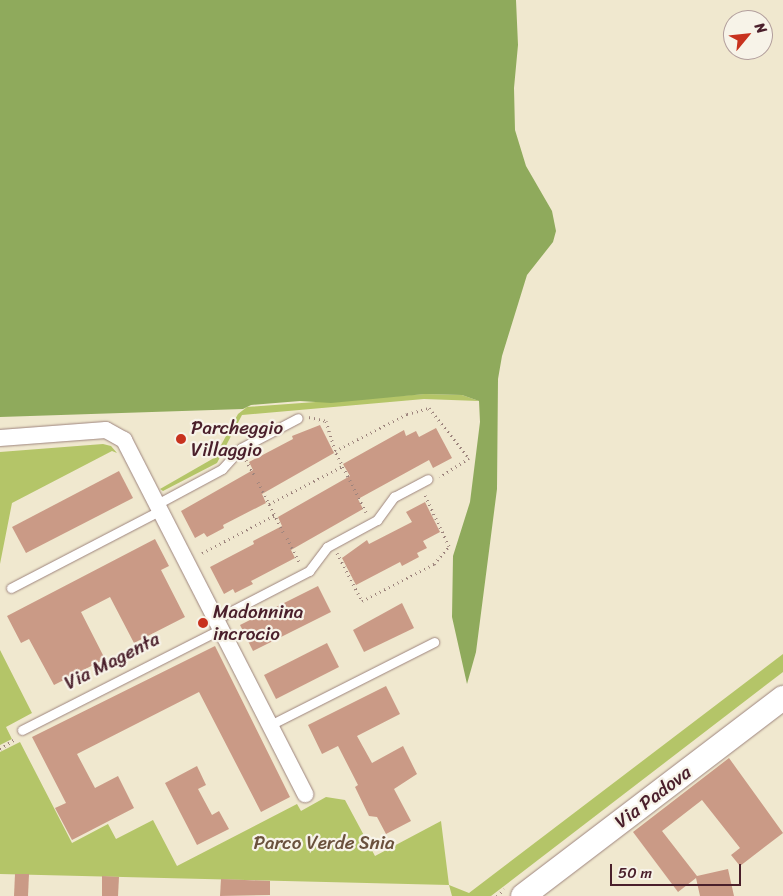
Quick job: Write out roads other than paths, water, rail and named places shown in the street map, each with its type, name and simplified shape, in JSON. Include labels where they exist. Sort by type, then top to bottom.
[{"type":"street","points":[[0,438],[113,431],[124,440],[305,794]]},
{"type":"street","name":"Via Padova","points":[[522,896],[783,698]]},
{"type":"lane","points":[[11,588],[159,507],[220,471],[240,449],[298,418]]},
{"type":"lane","name":"Via Magenta","points":[[22,730],[218,624],[305,574],[333,544],[381,517],[394,497],[424,481]]},
{"type":"lane","points":[[270,725],[434,642]]},
{"type":"place","name":"Parcheggio Villaggio","points":[[181,439]]},
{"type":"place","name":"Madonnina incrocio","points":[[203,623]]},
{"type":"park label","name":"Parco Verde Snia","points":[[324,843]]}]
